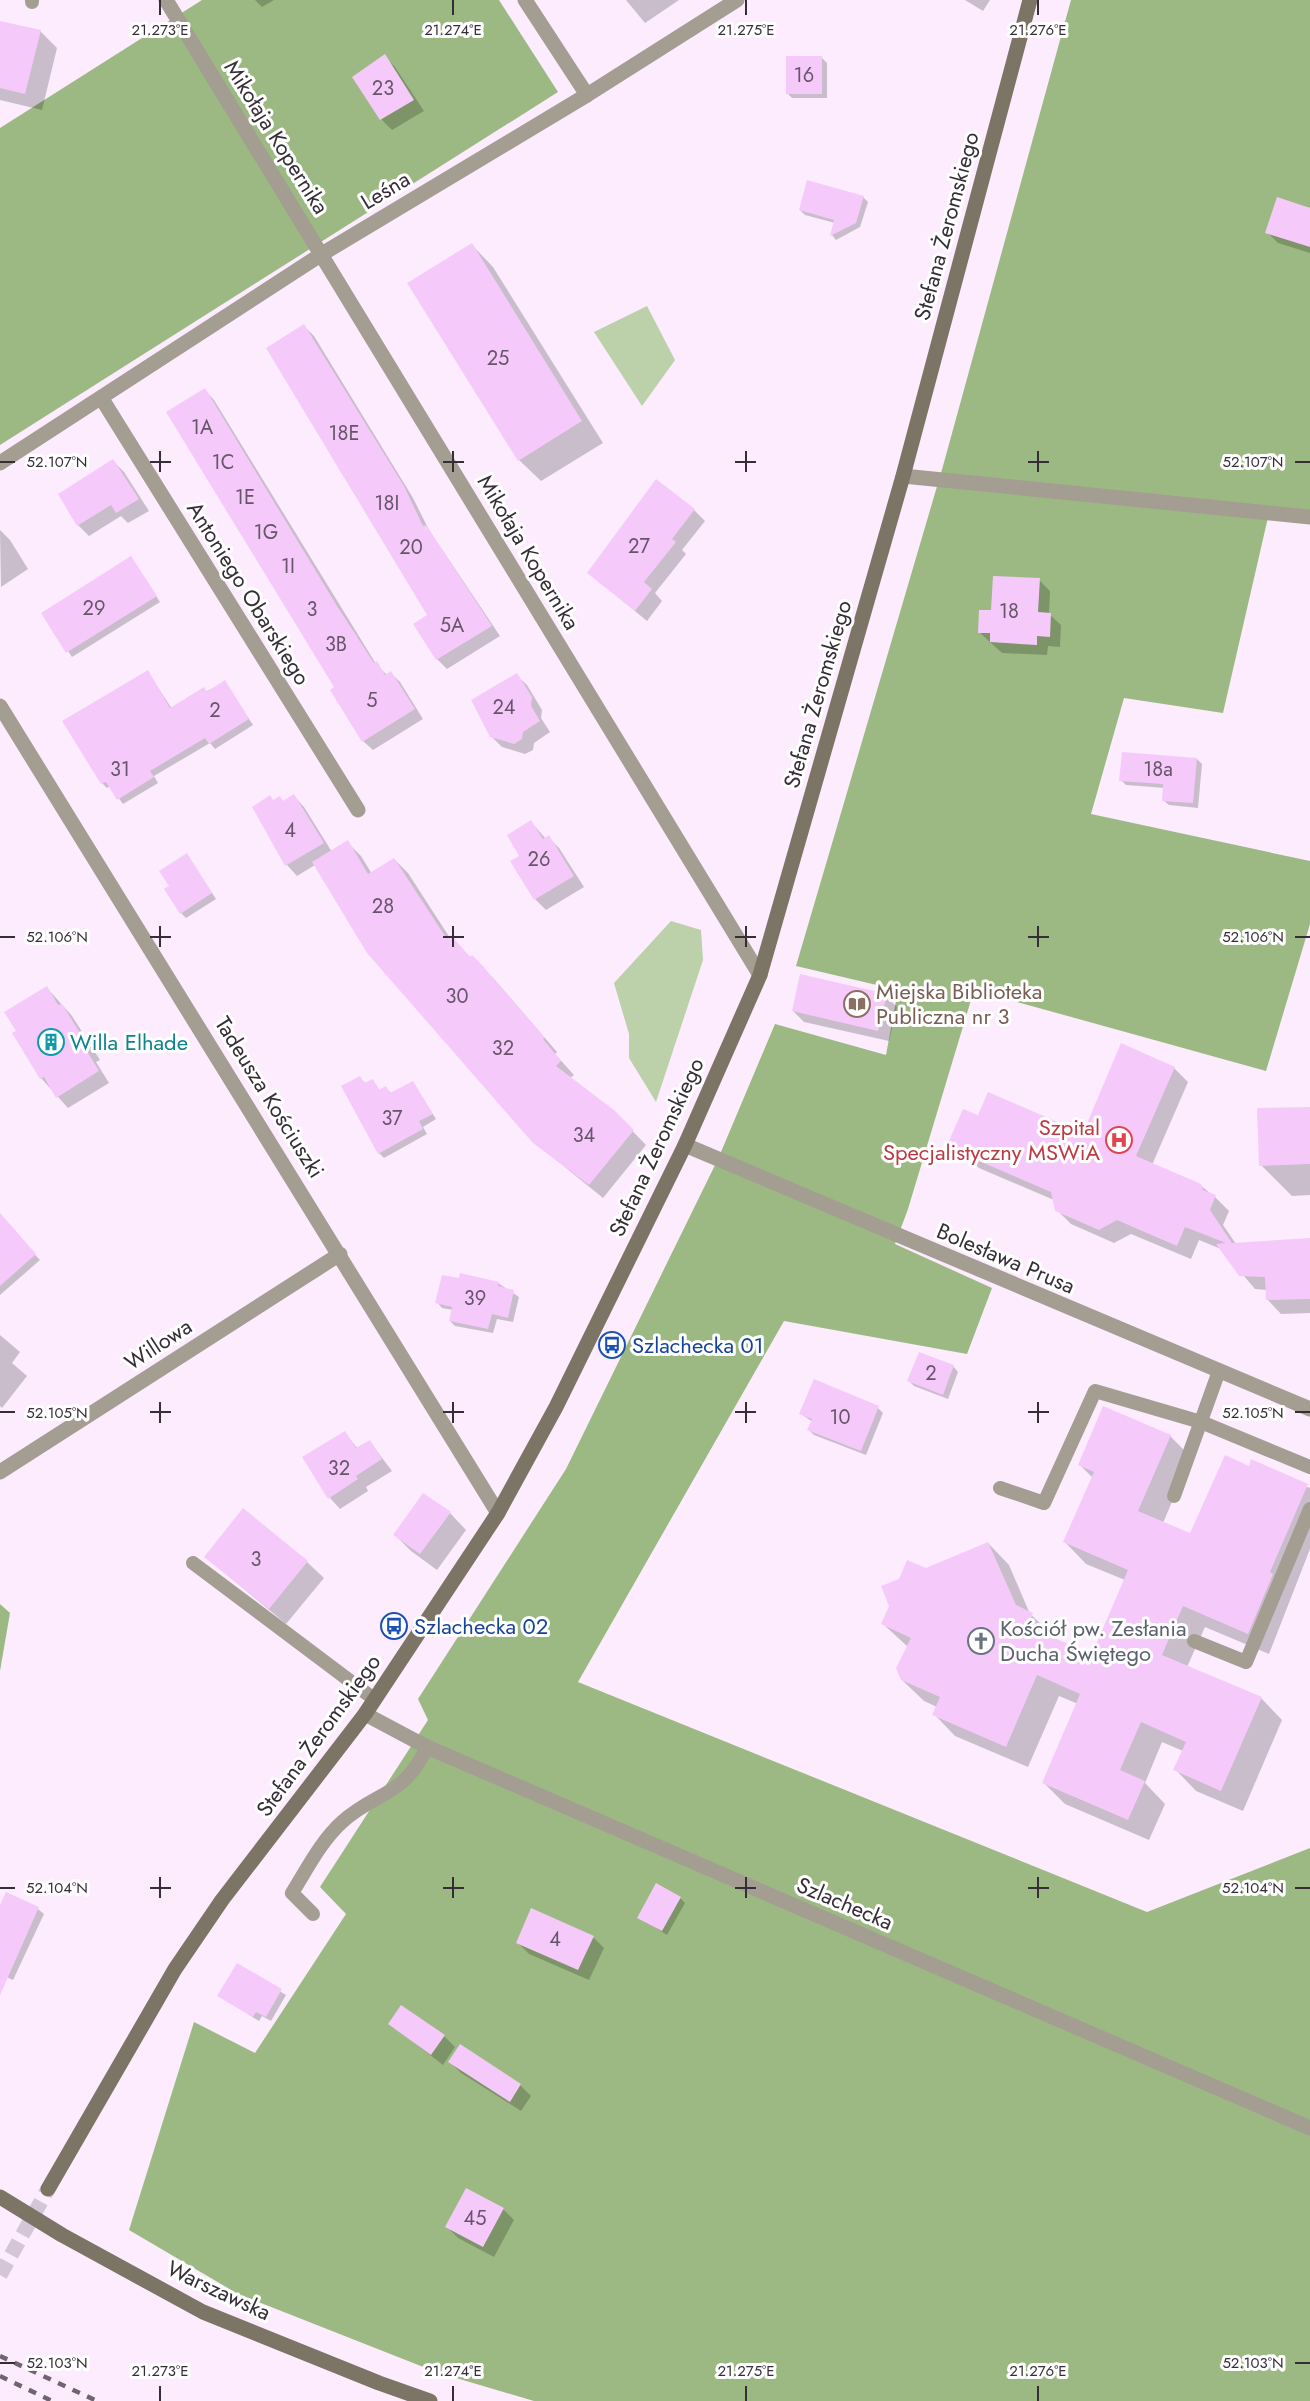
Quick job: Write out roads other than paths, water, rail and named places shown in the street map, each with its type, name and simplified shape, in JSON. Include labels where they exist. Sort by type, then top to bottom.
[{"type":"main road","name":"Stefana Żeromskiego","points":[[48,2189],[175,1969],[222,1900],[365,1714],[498,1513],[556,1407],[685,1145],[760,975],[903,476],[1030,0]]},
{"type":"main road","name":"Warszawska","points":[[0,2197],[62,2235],[203,2312],[379,2383],[430,2401]]},
{"type":"street","name":"Mikołaja Kopernika","points":[[166,0],[760,975]]},
{"type":"street","points":[[525,0],[587,95]]},
{"type":"street","name":"Leśna","points":[[0,463],[102,399],[322,254],[587,95],[737,0]]},
{"type":"street","name":"Antoniego Obarskiego","points":[[102,399],[358,810]]},
{"type":"street","points":[[903,476],[1310,517]]},
{"type":"street","name":"Tadeusza Kościuszki","points":[[0,706],[498,1513]]},
{"type":"street","name":"Bolesława Prusa","points":[[685,1145],[1310,1409]]},
{"type":"street","name":"Willowa","points":[[0,1472],[340,1254]]},
{"type":"street","name":"Szlachecka","points":[[365,1714],[427,1747],[1310,2128]]},
{"type":"lane","points":[[1174,1496],[1219,1371]]},
{"type":"lane","points":[[1000,1488],[1044,1503],[1095,1391],[1201,1422],[1310,1467]]},
{"type":"lane","points":[[1194,1641],[1246,1662],[1310,1509]]},
{"type":"lane","points":[[193,1563],[374,1699]]},
{"type":"lane","points":[[313,1914],[292,1893],[323,1844],[351,1814],[387,1795],[407,1780],[427,1747]]},
{"type":"tunnel","points":[[0,2275],[48,2189]]},
{"type":"railway","points":[[0,2356],[97,2401]]},
{"type":"railway","points":[[0,2376],[52,2401]]},
{"type":"place","name":"Miejska Biblioteka Publiczna nr 3","points":[[857,1004]]},
{"type":"place","name":"Willa Elhade","points":[[51,1042]]},
{"type":"place","name":"Szpital Specjalistyczny MSWiA","points":[[1119,1140]]},
{"type":"place","name":"Szlachecka 01","points":[[612,1345]]},
{"type":"place","name":"Szlachecka 02","points":[[394,1626]]},
{"type":"place","name":"Kościół pw. Zesłania Ducha Świętego","points":[[981,1641]]}]
